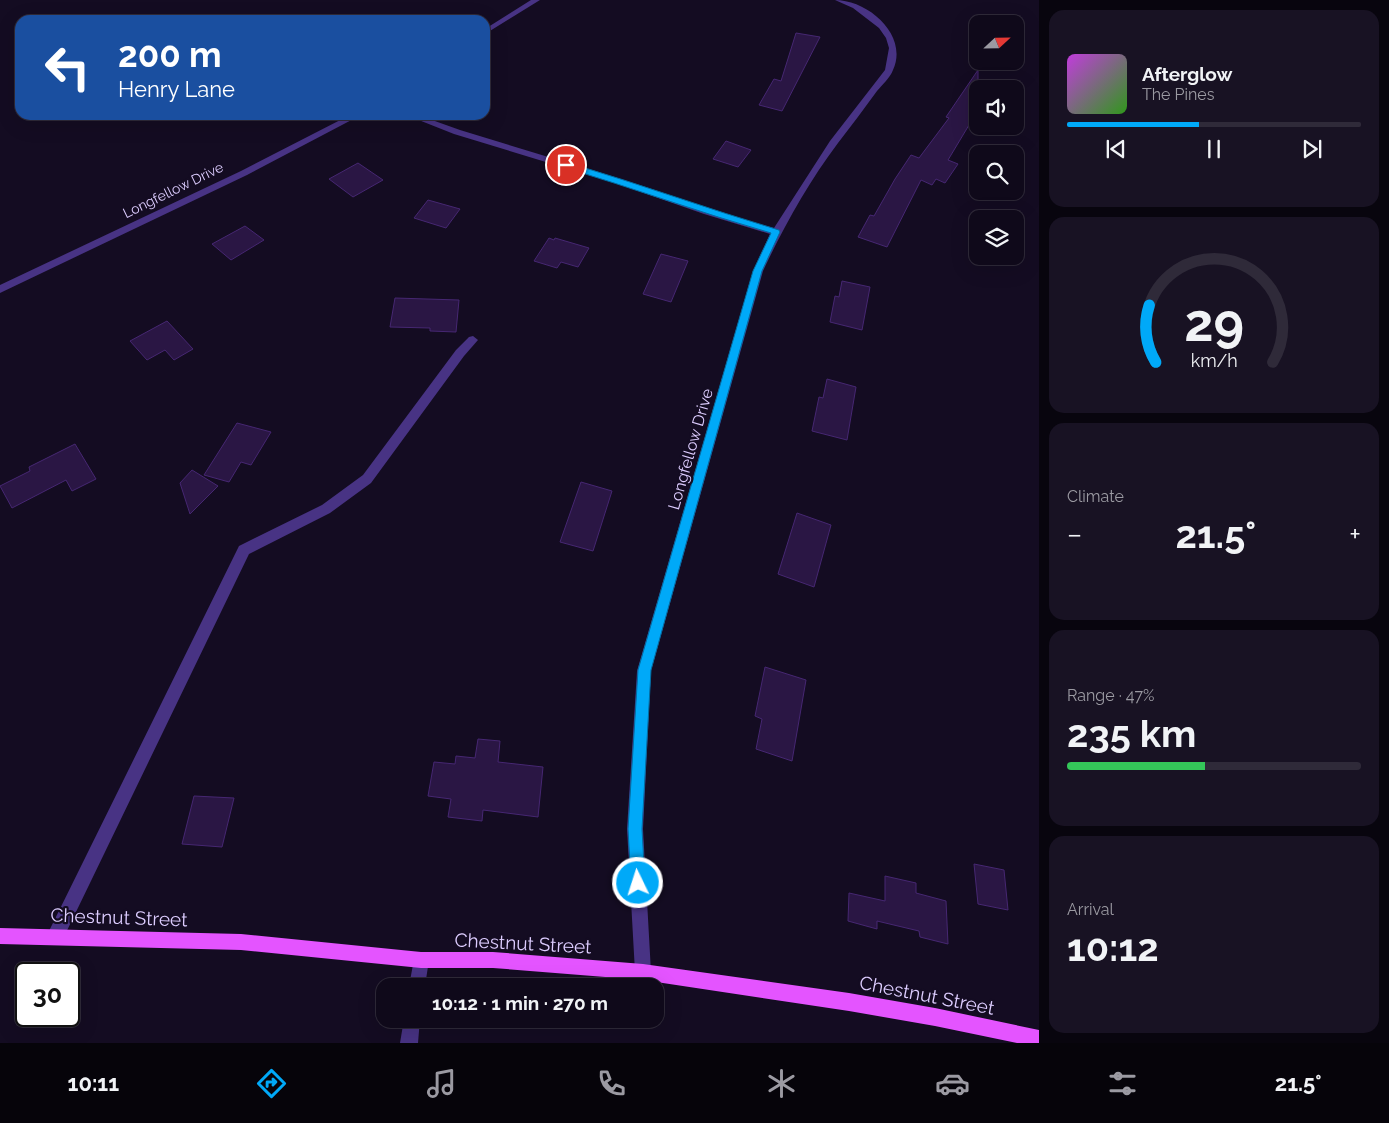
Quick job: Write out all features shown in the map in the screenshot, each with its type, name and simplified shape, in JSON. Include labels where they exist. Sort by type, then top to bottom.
[{"type":"main road","name":"Chestnut Street","points":[[0,936],[241,942],[421,960],[493,960],[644,972],[849,1002],[935,1017],[1039,1039]]},
{"type":"street","points":[[490,29],[536,0]]},
{"type":"street","name":"Longfellow Drive","points":[[644,972],[635,829],[644,670],[758,271],[776,232],[833,142],[889,70],[893,48],[890,38],[882,26],[856,6],[839,0]]},
{"type":"street","name":"Longfellow Drive","points":[[0,289],[238,175],[347,120]]},
{"type":"street","points":[[424,120],[621,182],[707,212],[776,232]]},
{"type":"street","points":[[55,937],[244,550],[326,509],[367,479],[460,353],[473,340]]},
{"type":"street","points":[[418,978],[421,960]]},
{"type":"street","points":[[409,1043],[411,1028]]},
{"type":"building","points":[[796,33],[820,37],[782,111],[759,105],[774,79],[781,81]]},
{"type":"building","points":[[978,70],[978,80],[971,80]]},
{"type":"building","points":[[969,83],[969,125],[948,160],[958,164],[945,183],[936,179],[932,185],[921,180],[887,247],[858,237],[870,215],[874,216],[911,155],[919,158],[949,118],[946,117]]},
{"type":"building","points":[[726,141],[751,150],[738,167],[713,159]]},
{"type":"building","points":[[358,163],[383,180],[353,197],[329,179]]},
{"type":"building","points":[[428,200],[460,209],[446,228],[414,218]]},
{"type":"building","points":[[245,226],[264,240],[231,260],[212,244]]},
{"type":"building","points":[[549,238],[589,248],[578,267],[561,262],[557,268],[534,261]]},
{"type":"building","points":[[661,254],[688,261],[671,302],[643,294]]},
{"type":"building","points":[[842,281],[870,287],[862,330],[830,322],[835,296],[839,297]]},
{"type":"building","points":[[395,298],[459,300],[456,332],[430,331],[430,328],[390,327]]},
{"type":"building","points":[[167,321],[193,349],[174,360],[165,350],[147,360],[130,341]]},
{"type":"building","points":[[827,379],[856,387],[847,440],[812,431],[819,397],[823,398]]},
{"type":"building","points":[[237,423],[271,432],[251,465],[241,462],[229,482],[204,475]]},
{"type":"building","points":[[75,444],[96,479],[72,491],[66,480],[12,508],[0,486],[30,471],[29,467]]},
{"type":"building","points":[[192,470],[218,486],[190,514],[180,483]]},
{"type":"building","points":[[581,482],[612,491],[593,551],[560,542]]},
{"type":"building","points":[[797,513],[831,525],[814,587],[778,574]]},
{"type":"building","points":[[765,667],[806,680],[792,761],[756,749],[762,719],[755,716]]},
{"type":"building","points":[[478,739],[500,741],[498,762],[543,767],[538,817],[483,810],[482,821],[448,817],[451,799],[428,796],[434,762],[455,764],[456,756],[475,758]]},
{"type":"building","points":[[194,796],[234,798],[222,847],[182,844]]},
{"type":"building","points":[[974,864],[1004,870],[1008,910],[978,904]]},
{"type":"building","points":[[885,876],[916,883],[916,893],[946,901],[948,944],[920,937],[919,931],[877,921],[877,929],[848,921],[849,893],[885,901]]},
{"type":"route","points":[[566,165],[707,212],[776,232],[758,271],[644,670],[635,829],[638,883]]}]
